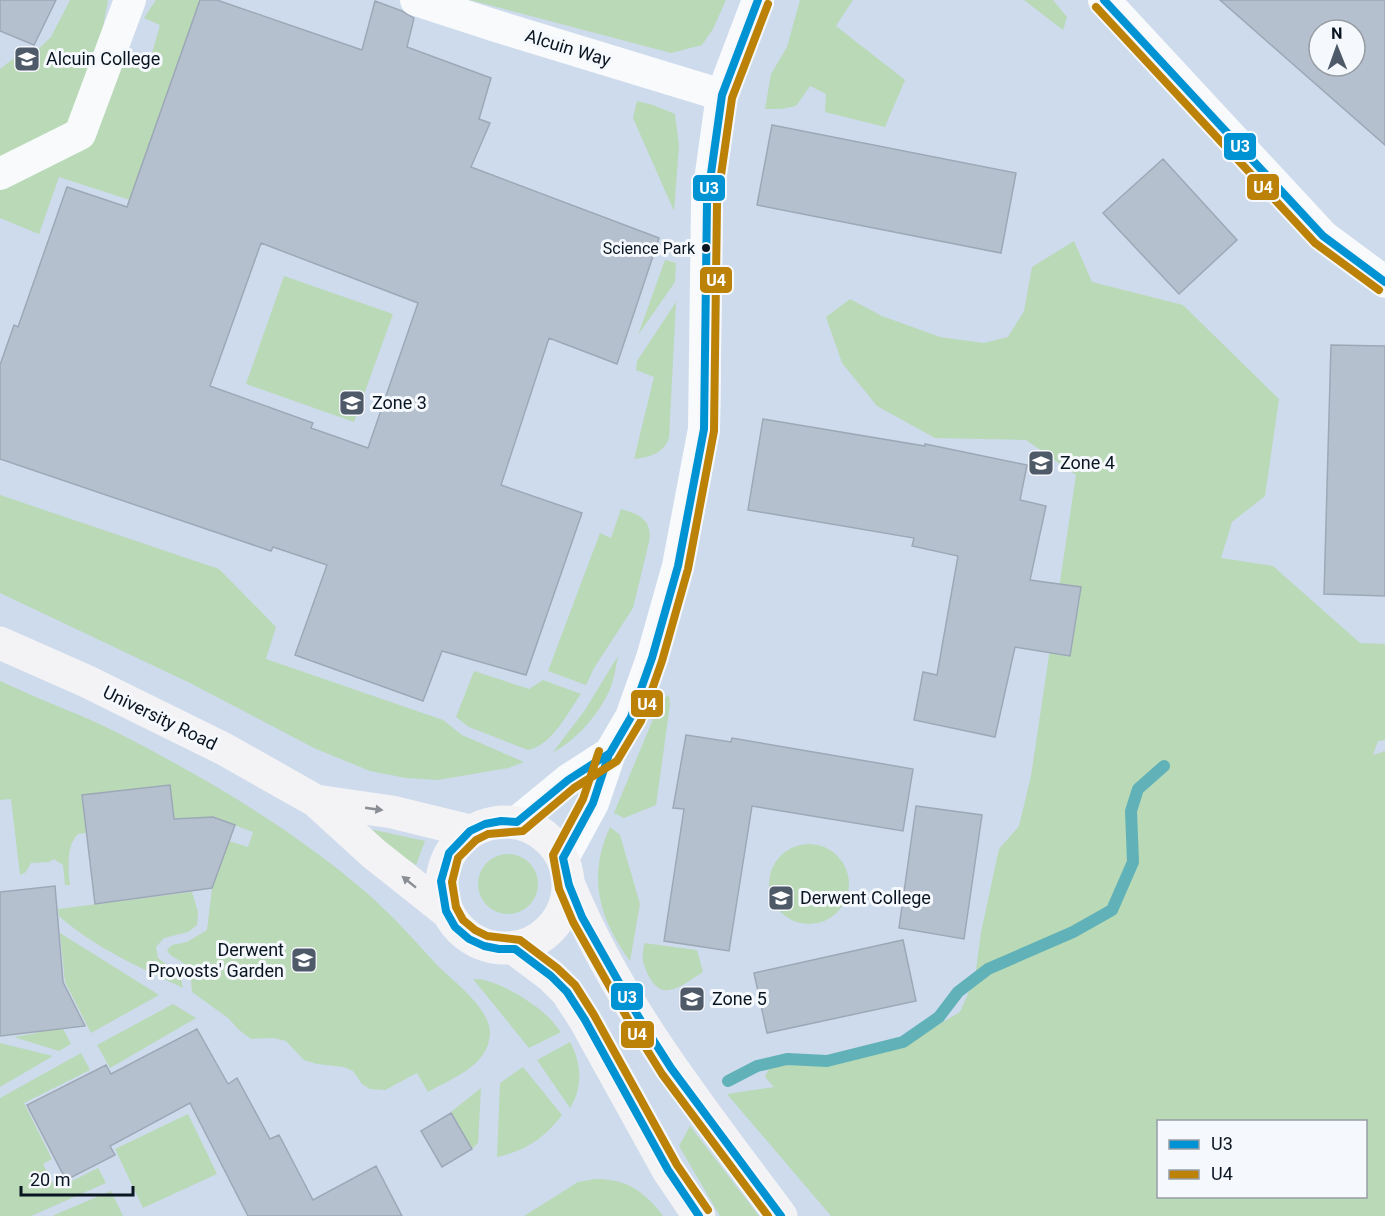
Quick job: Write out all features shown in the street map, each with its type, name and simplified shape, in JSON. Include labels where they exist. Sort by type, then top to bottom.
[{"type":"street","points":[[0,174],[80,134],[130,0]]},
{"type":"street","name":"Alcuin Way","points":[[416,0],[496,27],[722,95]]},
{"type":"street","points":[[758,0],[722,95],[707,202],[704,429],[678,566],[631,717],[609,753],[593,803],[566,872],[562,914],[542,937],[515,949],[499,950],[483,946],[469,939],[455,927],[446,911],[441,881],[449,853],[470,831],[485,824],[501,821],[517,822],[544,834],[566,872],[582,917],[671,1068],[781,1216]]},
{"type":"street","points":[[1104,0],[1323,236],[1385,282]]},
{"type":"street","name":"University Road","points":[[0,643],[86,681],[224,749],[316,801],[373,853],[446,911]]},
{"type":"street","points":[[517,822],[568,780],[609,753]]},
{"type":"street","name":"University Road","points":[[316,801],[392,812],[470,831]]},
{"type":"street","points":[[515,949],[551,976],[567,992],[585,1020],[668,1170],[699,1216]]},
{"type":"green space","points":[[70,0],[108,0],[102,33],[71,120],[49,139],[0,159],[0,69],[13,59],[25,62],[51,37]]},
{"type":"green space","points":[[156,0],[200,0],[130,200],[59,177],[39,234],[0,218],[0,185],[25,179],[58,162],[121,53],[150,60],[160,25],[144,18]]},
{"type":"green space","points":[[470,0],[726,0],[713,29],[702,45],[671,53]]},
{"type":"green space","points":[[800,0],[853,0],[836,26],[905,80],[885,127],[825,112],[826,94],[810,86],[796,106],[765,109],[771,74],[787,47]]},
{"type":"green space","points":[[1024,0],[1053,0],[1067,17],[1063,30]]},
{"type":"green space","points":[[637,101],[675,114],[679,146],[674,211],[633,118]]},
{"type":"green space","points":[[1074,241],[1092,282],[1183,305],[1279,399],[1265,496],[1232,522],[1221,558],[1273,566],[1360,643],[1385,644],[1385,740],[1378,741],[1373,755],[1385,751],[1385,1216],[831,1216],[727,1094],[774,1087],[765,1077],[770,1067],[917,1037],[960,1012],[975,978],[981,932],[999,849],[1019,826],[1031,776],[1076,475],[1026,440],[935,438],[877,406],[842,363],[826,317],[850,299],[882,316],[940,337],[984,343],[1008,337],[1024,311],[1032,267]]},
{"type":"green space","points":[[665,260],[676,263],[675,282],[638,335]]},
{"type":"green space","points":[[284,276],[393,314],[354,422],[246,384]]},
{"type":"green space","points":[[676,302],[669,438],[663,448],[655,454],[634,459],[654,377],[636,370],[637,361]]},
{"type":"green space","points":[[0,495],[219,569],[276,627],[266,659],[443,720],[462,735],[524,762],[508,768],[438,780],[406,778],[370,771],[314,748],[190,683],[0,593]]},
{"type":"green space","points":[[621,509],[634,513],[647,523],[650,534],[649,542],[633,608],[594,668],[586,685],[548,671],[600,533],[611,538]]},
{"type":"green space","points":[[618,656],[611,685],[600,708],[578,734],[553,752],[585,710]]},
{"type":"green space","points":[[474,671],[529,689],[543,680],[581,694],[552,735],[537,747],[528,750],[469,727],[456,717]]},
{"type":"green space","name":"Derwent Provosts' Garden","points":[[0,681],[125,736],[247,805],[321,856],[378,903],[478,1005],[484,1014],[490,1033],[483,1054],[468,1070],[428,1092],[417,1073],[385,1090],[370,1089],[362,1084],[353,1071],[344,1067],[304,1060],[286,1041],[274,1038],[251,1039],[228,1018],[192,992],[188,969],[167,950],[172,945],[187,942],[207,930],[212,888],[229,841],[248,847],[253,832],[213,817],[174,819],[170,785],[82,795],[86,833],[78,834],[71,845],[68,865],[70,885],[65,885],[63,865],[54,859],[49,862],[31,863],[26,872],[20,875],[11,799],[0,800]]},
{"type":"green space","points":[[669,695],[670,705],[656,805],[624,818],[614,813],[661,700]]},
{"type":"green space","points":[[610,827],[620,835],[640,904],[630,961],[611,929],[600,897],[599,863]]},
{"type":"green space","points":[[370,829],[425,841],[416,865],[368,834]]},
{"type":"green space","points":[[801,844],[817,844],[838,855],[849,876],[849,892],[838,913],[817,924],[801,924],[787,918],[775,906],[769,892],[769,876],[775,862],[787,850]]},
{"type":"green space","points":[[508,854],[525,859],[533,867],[538,884],[533,901],[525,909],[508,914],[491,909],[483,901],[478,884],[483,867],[491,859]]},
{"type":"green space","points":[[192,892],[198,912],[197,925],[188,932],[164,938],[156,947],[158,958],[180,974],[183,988],[134,965],[88,939],[59,916],[58,909]]},
{"type":"green space","points":[[60,933],[159,995],[91,1033],[65,982]]},
{"type":"green space","points":[[644,943],[697,950],[703,972],[673,989],[659,988],[652,981],[644,966]]},
{"type":"green space","points":[[473,979],[491,982],[521,997],[547,1016],[561,1032],[529,1048]]},
{"type":"green space","points":[[42,988],[71,1044],[59,1051],[14,1037],[37,1033],[32,991]]},
{"type":"green space","points":[[173,1004],[196,1018],[110,1068],[97,1045]]},
{"type":"green space","points":[[570,1042],[579,1067],[579,1084],[570,1108],[537,1060]]},
{"type":"green space","points":[[0,1043],[53,1056],[0,1087]]},
{"type":"green space","points":[[81,1053],[90,1070],[24,1103],[52,1159],[43,1164],[56,1189],[98,1168],[106,1183],[31,1216],[0,1216],[0,1098]]},
{"type":"green space","points":[[523,1067],[562,1115],[534,1142],[517,1151],[497,1157],[500,1083]]},
{"type":"green space","points":[[481,1088],[478,1143],[472,1149],[451,1112]]},
{"type":"green space","points":[[188,1114],[217,1174],[143,1208],[115,1149]]},
{"type":"green space","points":[[690,1126],[759,1216],[720,1216],[679,1146]]},
{"type":"green space","points":[[595,1179],[616,1181],[634,1188],[642,1193],[663,1216],[524,1216],[578,1182]]},
{"type":"green space","points":[[111,1191],[123,1216],[52,1216]]},
{"type":"building","points":[[0,0],[56,0],[34,45],[0,31]]},
{"type":"building","points":[[200,0],[217,0],[362,50],[375,1],[414,18],[407,47],[491,78],[479,119],[490,123],[471,167],[659,238],[617,364],[549,338],[501,485],[582,513],[526,675],[442,651],[423,701],[295,655],[327,565],[273,547],[271,551],[0,459],[0,365],[14,325],[18,327],[67,187],[127,207]],"holes":[[[261,243],[418,303],[368,448],[311,428],[313,423],[210,386]]]},
{"type":"building","points":[[1220,0],[1385,0],[1385,145],[1309,78],[1367,78],[1367,18],[1307,18],[1307,76]]},
{"type":"building","points":[[772,125],[1016,173],[1001,253],[757,205]]},
{"type":"building","points":[[1163,159],[1237,240],[1179,294],[1103,213]]},
{"type":"building","points":[[1331,345],[1385,346],[1385,596],[1324,594]]},
{"type":"building","points":[[763,419],[925,446],[925,444],[1027,465],[1020,500],[1046,506],[1030,580],[1081,587],[1070,656],[1015,647],[995,737],[914,720],[923,672],[937,675],[958,556],[912,546],[914,538],[748,510]]},
{"type":"building","points":[[686,735],[731,742],[732,738],[913,769],[903,831],[752,806],[729,951],[664,941],[684,809],[673,808]]},
{"type":"building","points":[[170,785],[174,819],[213,817],[235,825],[212,888],[95,904],[82,795]]},
{"type":"building","points":[[916,806],[982,815],[964,939],[899,928]]},
{"type":"building","points":[[55,886],[63,982],[85,1026],[0,1036],[0,892]]},
{"type":"building","points":[[903,940],[916,1001],[767,1033],[754,973]]},
{"type":"building","points":[[197,1029],[228,1084],[237,1078],[270,1139],[279,1135],[313,1200],[376,1166],[402,1216],[248,1216],[190,1103],[110,1146],[115,1155],[66,1180],[27,1105],[106,1065],[111,1074]]},
{"type":"building","points":[[451,1113],[472,1149],[442,1167],[421,1131]]},
{"type":"waterway","points":[[728,1081],[757,1066],[787,1059],[827,1061],[903,1042],[939,1017],[958,992],[988,969],[1073,932],[1112,910],[1133,862],[1131,811],[1138,789],[1164,766]]},
{"type":"transit line","name":"U3","points":[[699,1216],[668,1170],[585,1020],[567,992],[551,976],[515,949],[484,946],[469,939],[455,927],[446,911],[441,881],[449,853],[470,831],[485,824],[501,821],[517,822],[568,780],[610,753],[631,717],[652,658],[678,566],[704,429],[707,202],[722,95],[758,0]]},
{"type":"transit line","name":"U3","points":[[1104,0],[1323,236],[1385,282]]},
{"type":"transit line","name":"U4","points":[[708,1210],[677,1165],[575,985],[520,940],[487,936],[463,920],[456,907],[452,882],[458,858],[476,840],[488,834],[523,831],[574,788],[617,761],[641,721],[662,661],[688,569],[714,431],[717,203],[732,98],[768,4]]},
{"type":"transit line","name":"U4","points":[[1096,7],[1315,243],[1379,290]]},
{"type":"transit line","name":"U4","points":[[599,751],[583,799],[553,855],[559,889],[573,922],[662,1074],[768,1216]]},
{"type":"transit line","name":"U3","points":[[609,754],[593,803],[563,858],[569,885],[582,917],[638,1016],[671,1068],[781,1216]]},
{"type":"place","name":"Alcuin College","points":[[27,59]]},
{"type":"place","name":"Science Park","points":[[706,248]]},
{"type":"place","name":"Zone 3","points":[[352,403]]},
{"type":"place","name":"Zone 4","points":[[1041,463]]},
{"type":"place","name":"Derwent College","points":[[781,898]]},
{"type":"place","name":"Derwent Provosts' Garden","points":[[304,960]]},
{"type":"place","name":"Zone 5","points":[[692,999]]}]
